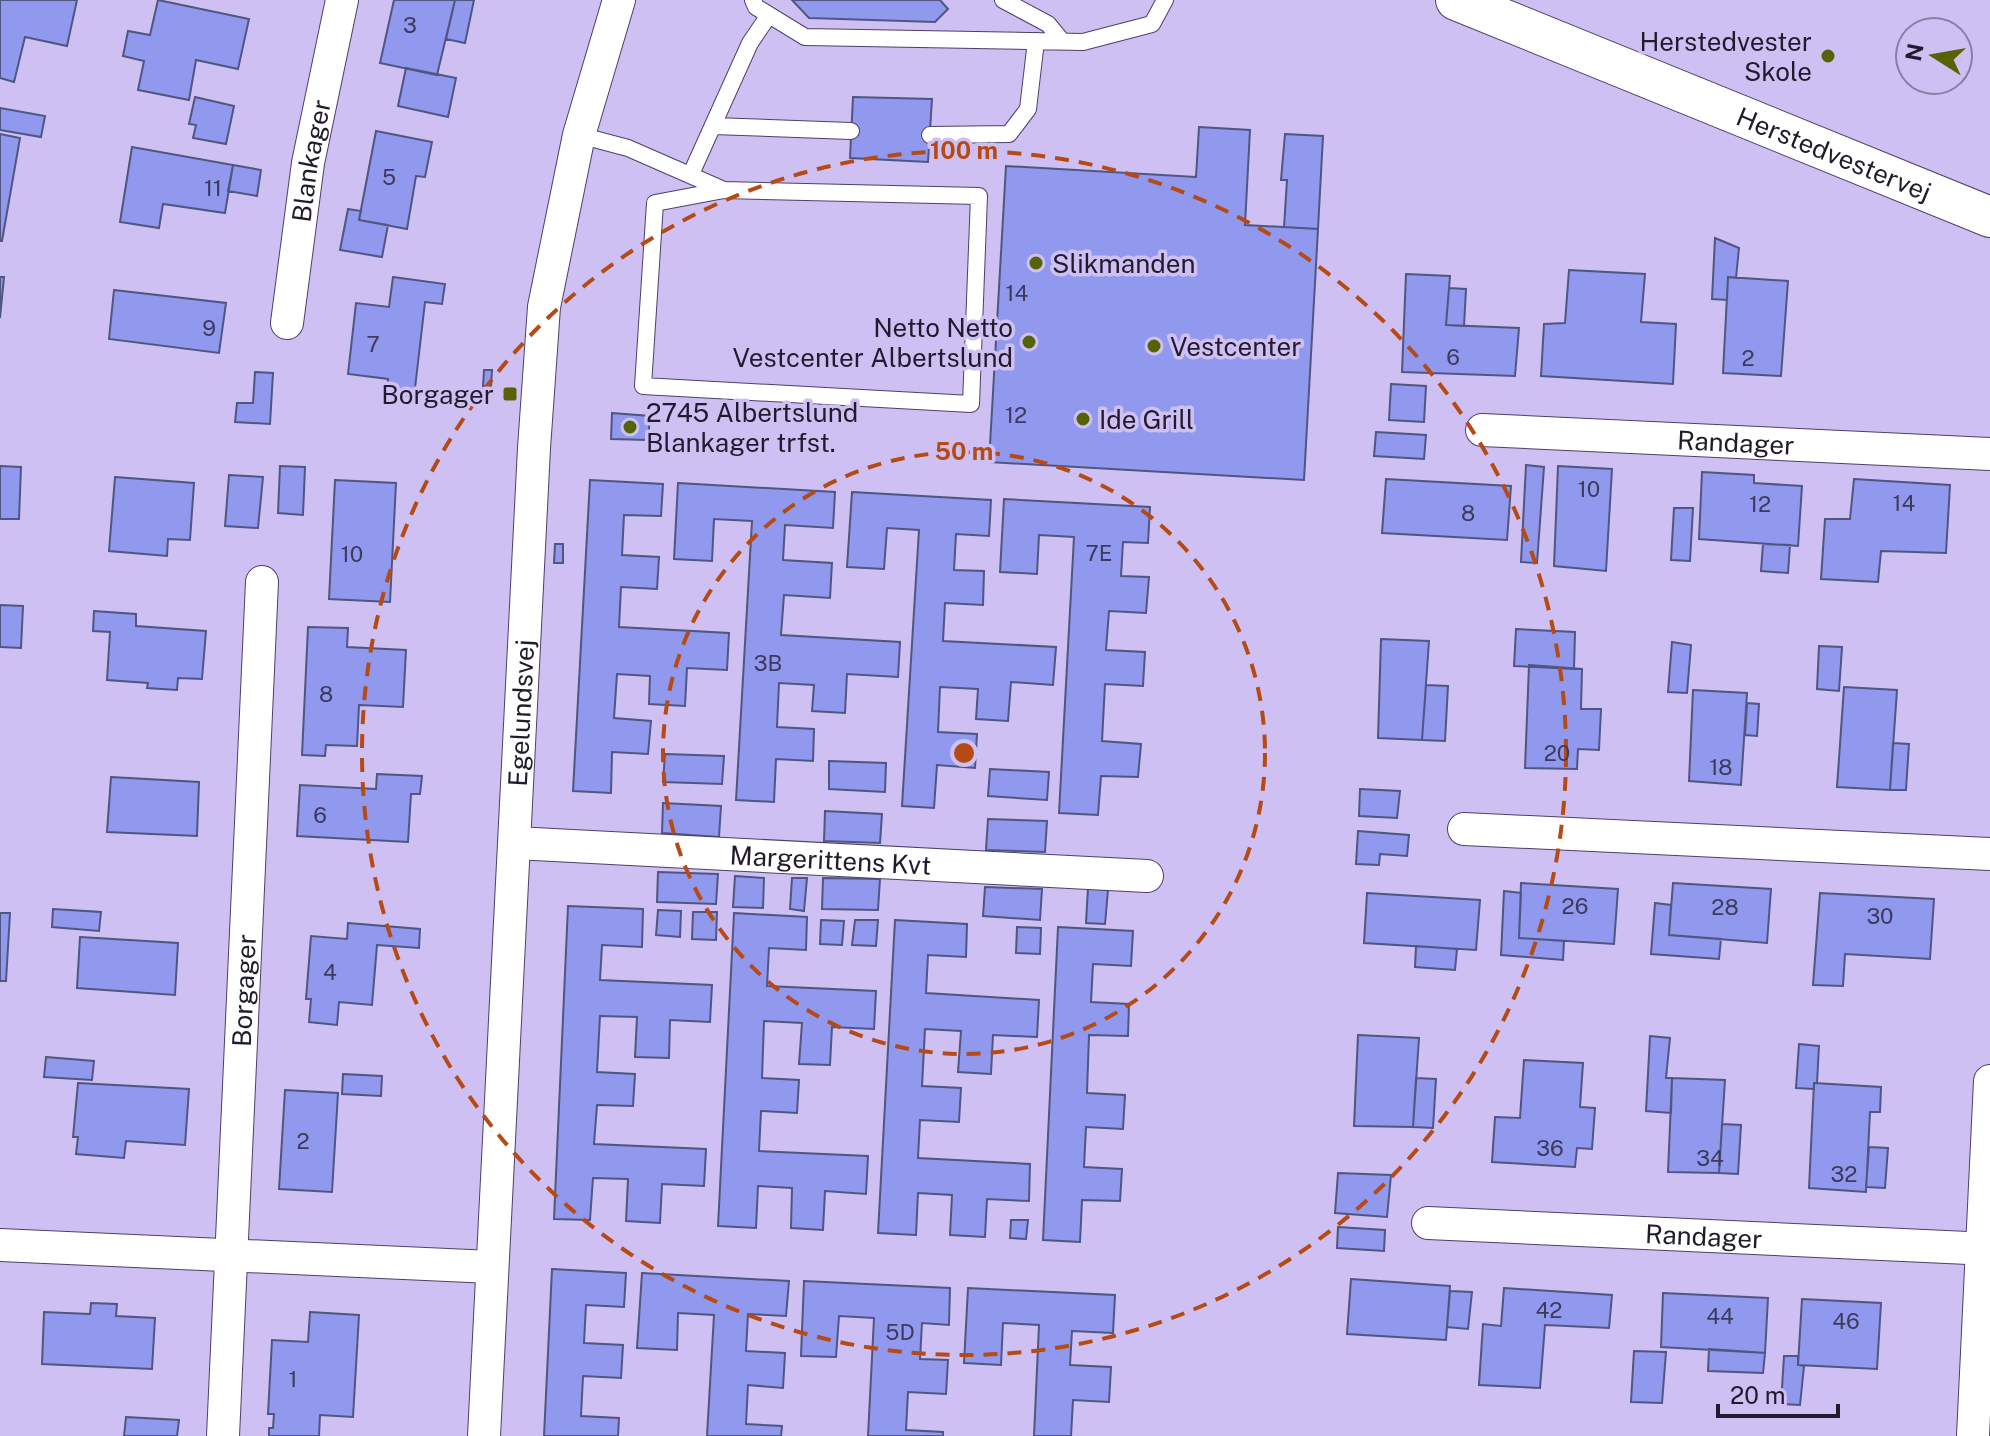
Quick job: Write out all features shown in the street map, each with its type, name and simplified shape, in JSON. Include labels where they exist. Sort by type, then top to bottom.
[{"type":"street","name":"Blankager","points":[[287,323],[308,163],[342,0]]},
{"type":"street","name":"Egelundsvej","points":[[484,1436],[544,307],[579,135],[619,0]]},
{"type":"street","name":"Herstedvestervej","points":[[1456,0],[1990,217]]},
{"type":"street","name":"Randager","points":[[1482,430],[1990,454]]},
{"type":"street","name":"Borgager","points":[[223,1436],[262,582]]},
{"type":"street","points":[[1464,829],[1990,854]]},
{"type":"street","name":"Margerittens Kvt","points":[[515,843],[1147,876]]},
{"type":"street","points":[[1973,1436],[1986,1249],[1990,1081]]},
{"type":"street","name":"Randager","points":[[1428,1223],[1986,1249]]},
{"type":"street","points":[[0,1245],[492,1267]]},
{"type":"lane","points":[[753,0],[756,7],[805,37],[1083,42],[1152,24],[1165,0]]},
{"type":"lane","points":[[1003,0],[1048,24],[1062,41]]},
{"type":"lane","points":[[691,174],[750,43],[769,15]]},
{"type":"lane","points":[[930,135],[1009,134],[1028,109],[1036,41]]},
{"type":"lane","points":[[713,126],[851,131]]},
{"type":"lane","points":[[579,135],[628,148],[724,190],[979,196],[971,404],[643,386],[655,203],[724,190]]},
{"type":"building","points":[[0,0],[77,0],[67,46],[25,37],[14,82],[0,78]]},
{"type":"building","points":[[158,0],[249,19],[238,69],[196,60],[189,100],[138,90],[144,61],[123,56],[128,31],[150,35]]},
{"type":"building","points":[[394,0],[455,0],[437,75],[380,63]]},
{"type":"building","points":[[455,0],[474,0],[465,43],[446,39]]},
{"type":"building","points":[[792,0],[940,0],[948,9],[935,22],[809,18]]},
{"type":"building","points":[[406,68],[456,78],[448,117],[398,106]]},
{"type":"building","points":[[195,97],[234,106],[226,144],[193,138],[196,125],[189,124]]},
{"type":"building","points":[[853,97],[932,99],[928,162],[850,158]]},
{"type":"building","points":[[0,108],[45,116],[41,137],[0,130]]},
{"type":"building","name":"Vestcenter","points":[[1199,127],[1250,130],[1245,225],[1318,229],[1304,480],[989,462],[1006,166],[1196,177]]},
{"type":"building","points":[[376,131],[432,142],[425,177],[416,176],[407,229],[359,220]]},
{"type":"building","points":[[0,134],[20,138],[2,241],[0,241]]},
{"type":"building","points":[[1285,134],[1323,136],[1318,229],[1284,227],[1287,180],[1281,180]]},
{"type":"building","points":[[132,147],[233,165],[225,213],[163,204],[159,228],[120,222]]},
{"type":"building","points":[[233,165],[261,170],[257,196],[228,191]]},
{"type":"building","points":[[348,209],[361,211],[359,220],[388,225],[382,257],[340,250]]},
{"type":"building","points":[[1715,238],[1739,248],[1736,278],[1728,277],[1727,300],[1712,299]]},
{"type":"building","points":[[1569,270],[1645,274],[1641,322],[1676,324],[1673,384],[1541,376],[1544,324],[1565,323]]},
{"type":"building","points":[[1406,274],[1450,276],[1446,325],[1519,328],[1515,376],[1402,372]]},
{"type":"building","points":[[0,277],[4,277],[0,318]]},
{"type":"building","points":[[393,277],[445,284],[442,304],[425,302],[414,397],[387,394],[388,379],[348,374],[356,303],[389,307]]},
{"type":"building","points":[[1728,277],[1788,281],[1781,376],[1723,373]]},
{"type":"building","points":[[1449,288],[1466,289],[1464,326],[1446,325]]},
{"type":"building","points":[[114,290],[226,303],[219,353],[109,339]]},
{"type":"building","points":[[484,370],[492,370],[491,387],[483,386]]},
{"type":"building","points":[[255,372],[273,373],[270,424],[235,422],[237,403],[253,403]]},
{"type":"building","points":[[1391,384],[1426,386],[1424,422],[1389,420]]},
{"type":"building","name":"2745 Albertslund Blankager trfst.","points":[[612,413],[650,416],[648,440],[611,439]]},
{"type":"building","points":[[1376,432],[1426,435],[1424,459],[1374,456]]},
{"type":"building","points":[[1526,465],[1544,467],[1537,563],[1521,562]]},
{"type":"building","points":[[0,466],[21,467],[19,519],[0,519]]},
{"type":"building","points":[[280,466],[305,467],[303,515],[278,513]]},
{"type":"building","points":[[1558,466],[1612,469],[1606,571],[1554,566]]},
{"type":"building","points":[[1702,472],[1754,475],[1754,483],[1802,486],[1798,546],[1699,539]]},
{"type":"building","points":[[229,475],[263,477],[258,528],[225,526]]},
{"type":"building","points":[[115,477],[194,483],[190,540],[168,539],[167,556],[109,551]]},
{"type":"building","points":[[1386,479],[1511,486],[1507,540],[1382,533]]},
{"type":"building","points":[[1854,479],[1950,485],[1946,553],[1881,551],[1878,582],[1821,579],[1825,519],[1850,519]]},
{"type":"building","points":[[335,480],[396,483],[390,602],[329,599]]},
{"type":"building","points":[[590,480],[663,484],[661,516],[624,515],[622,555],[659,557],[657,589],[621,587],[619,627],[729,633],[727,670],[687,668],[685,706],[649,704],[650,676],[617,674],[614,718],[651,721],[648,754],[612,752],[611,793],[573,791]]},
{"type":"building","points":[[678,483],[835,492],[833,528],[785,525],[783,560],[832,563],[830,598],[784,595],[781,635],[900,642],[898,677],[847,674],[845,713],[812,711],[814,685],[779,683],[777,727],[814,729],[813,761],[776,759],[774,802],[736,800],[752,521],[714,519],[712,561],[674,559]]},
{"type":"building","points":[[852,492],[991,500],[989,536],[956,534],[954,570],[984,571],[983,605],[945,603],[943,641],[1056,647],[1053,685],[1011,682],[1008,721],[976,719],[978,689],[940,687],[938,732],[977,734],[975,768],[937,765],[934,808],[902,806],[919,530],[887,528],[884,569],[847,567]]},
{"type":"building","points":[[1004,499],[1150,507],[1148,543],[1123,542],[1121,576],[1149,577],[1146,613],[1109,611],[1106,650],[1145,652],[1143,686],[1105,684],[1102,741],[1141,744],[1138,777],[1101,776],[1098,815],[1059,813],[1074,537],[1039,535],[1037,574],[1000,572]]},
{"type":"building","points":[[1674,508],[1693,508],[1690,561],[1671,560]]},
{"type":"building","points":[[555,544],[563,544],[563,563],[554,563]]},
{"type":"building","points":[[1763,544],[1790,545],[1788,573],[1761,571]]},
{"type":"building","points":[[0,605],[23,606],[21,648],[0,647]]},
{"type":"building","points":[[94,611],[136,614],[136,626],[206,631],[202,679],[178,678],[177,690],[147,688],[148,683],[107,680],[110,632],[93,631]]},
{"type":"building","points":[[308,627],[348,628],[347,647],[406,650],[403,707],[359,705],[357,746],[326,745],[325,756],[302,755]]},
{"type":"building","points":[[1516,629],[1575,632],[1574,669],[1514,666]]},
{"type":"building","points":[[1381,639],[1429,641],[1422,740],[1378,738]]},
{"type":"building","points":[[1672,642],[1691,645],[1687,693],[1668,692]]},
{"type":"building","points":[[1819,646],[1842,647],[1839,691],[1817,689]]},
{"type":"building","points":[[1529,665],[1582,669],[1581,709],[1601,709],[1599,750],[1578,749],[1577,769],[1525,768]]},
{"type":"building","points":[[1426,685],[1448,686],[1445,741],[1422,740]]},
{"type":"building","points":[[1844,687],[1897,690],[1890,790],[1837,787]]},
{"type":"building","points":[[1693,690],[1747,693],[1741,785],[1689,781]]},
{"type":"building","points":[[1747,703],[1759,704],[1757,736],[1745,735]]},
{"type":"building","points":[[1893,743],[1909,744],[1906,790],[1890,790]]},
{"type":"building","points":[[665,754],[724,756],[722,784],[663,782]]},
{"type":"building","points":[[829,761],[886,763],[885,792],[829,789]]},
{"type":"building","points":[[990,769],[1049,772],[1047,800],[988,796]]},
{"type":"building","points":[[377,774],[422,776],[420,794],[411,794],[408,842],[297,836],[300,785],[376,789]]},
{"type":"building","points":[[111,777],[199,782],[197,836],[107,832]]},
{"type":"building","points":[[1360,789],[1400,791],[1397,818],[1359,816]]},
{"type":"building","points":[[663,803],[721,806],[719,837],[662,833]]},
{"type":"building","points":[[825,811],[882,814],[880,843],[824,841]]},
{"type":"building","points":[[988,819],[1047,821],[1045,852],[986,850]]},
{"type":"building","points":[[1358,831],[1409,835],[1407,856],[1380,854],[1379,865],[1356,864]]},
{"type":"building","points":[[658,872],[718,874],[716,904],[657,902]]},
{"type":"building","points":[[735,876],[764,878],[763,908],[733,907]]},
{"type":"building","points":[[792,878],[807,878],[804,911],[790,909]]},
{"type":"building","points":[[823,878],[880,879],[878,910],[822,909]]},
{"type":"building","points":[[1521,883],[1618,889],[1614,944],[1519,938]]},
{"type":"building","points":[[1673,883],[1771,889],[1767,943],[1669,935]]},
{"type":"building","points":[[985,887],[1042,889],[1040,920],[983,916]]},
{"type":"building","points":[[1088,888],[1108,890],[1105,924],[1086,923]]},
{"type":"building","points":[[1504,891],[1521,893],[1519,938],[1564,941],[1563,960],[1501,955]]},
{"type":"building","points":[[1367,893],[1480,900],[1476,950],[1364,943]]},
{"type":"building","points":[[1820,893],[1934,899],[1930,959],[1845,954],[1843,986],[1813,985]]},
{"type":"building","points":[[1655,903],[1671,905],[1669,935],[1721,939],[1719,959],[1651,954]]},
{"type":"building","points":[[568,906],[643,909],[642,947],[602,945],[600,980],[712,985],[710,1022],[670,1020],[669,1058],[635,1057],[637,1017],[600,1016],[597,1072],[635,1074],[633,1106],[597,1105],[594,1144],[706,1149],[704,1186],[662,1184],[660,1223],[626,1221],[628,1179],[593,1178],[590,1220],[554,1219]]},
{"type":"building","points":[[53,909],[101,912],[99,931],[52,927]]},
{"type":"building","points":[[658,910],[681,911],[680,937],[656,935]]},
{"type":"building","points":[[693,912],[717,912],[716,940],[692,939]]},
{"type":"building","points":[[0,913],[10,913],[6,981],[0,981]]},
{"type":"building","points":[[734,913],[807,917],[806,950],[769,948],[767,986],[876,991],[874,1029],[832,1027],[830,1065],[799,1064],[802,1023],[764,1021],[762,1078],[799,1080],[797,1113],[761,1111],[759,1151],[868,1156],[866,1194],[825,1191],[823,1230],[791,1228],[792,1188],[758,1186],[756,1228],[718,1226]]},
{"type":"building","points":[[821,920],[844,921],[842,945],[820,944]]},
{"type":"building","points":[[855,920],[878,920],[876,946],[852,945]]},
{"type":"building","points":[[895,920],[967,924],[966,957],[928,955],[926,993],[1039,1000],[1037,1037],[993,1035],[991,1074],[958,1072],[961,1031],[925,1029],[922,1086],[961,1088],[959,1122],[920,1120],[918,1158],[1030,1164],[1029,1201],[987,1199],[985,1237],[950,1235],[952,1195],[918,1193],[916,1235],[878,1233]]},
{"type":"building","points":[[348,923],[420,929],[419,948],[377,945],[372,1005],[339,1002],[337,1025],[309,1022],[311,999],[306,999],[311,936],[347,939]]},
{"type":"building","points":[[1017,927],[1041,928],[1040,954],[1016,953]]},
{"type":"building","points":[[1058,927],[1133,931],[1131,966],[1093,964],[1091,1002],[1129,1004],[1128,1036],[1089,1035],[1087,1093],[1125,1095],[1123,1129],[1086,1127],[1084,1167],[1122,1169],[1120,1201],[1082,1200],[1080,1242],[1043,1240]]},
{"type":"building","points":[[80,937],[178,943],[175,995],[77,988]]},
{"type":"building","points":[[1416,946],[1457,949],[1455,970],[1415,967]]},
{"type":"building","points":[[1358,1035],[1419,1038],[1413,1127],[1354,1126]]},
{"type":"building","points":[[1650,1036],[1670,1038],[1666,1078],[1672,1078],[1671,1113],[1646,1111]]},
{"type":"building","points":[[1799,1044],[1819,1046],[1814,1089],[1796,1088]]},
{"type":"building","points":[[46,1057],[94,1061],[92,1080],[44,1077]]},
{"type":"building","points":[[1524,1060],[1583,1063],[1580,1107],[1595,1108],[1592,1149],[1577,1148],[1575,1167],[1492,1162],[1495,1117],[1520,1118]]},
{"type":"building","points":[[343,1074],[382,1076],[381,1096],[342,1094]]},
{"type":"building","points":[[1416,1078],[1436,1079],[1433,1128],[1413,1127]]},
{"type":"building","points":[[1672,1078],[1725,1080],[1719,1173],[1668,1172]]},
{"type":"building","points":[[78,1083],[189,1089],[185,1145],[126,1141],[124,1158],[76,1154],[78,1137],[73,1137]]},
{"type":"building","points":[[1814,1083],[1881,1087],[1880,1112],[1870,1112],[1866,1192],[1809,1188]]},
{"type":"building","points":[[285,1090],[338,1093],[332,1192],[279,1189]]},
{"type":"building","points":[[1722,1124],[1741,1125],[1738,1174],[1719,1173]]},
{"type":"building","points":[[1869,1147],[1888,1148],[1885,1188],[1866,1187]]},
{"type":"building","points":[[1338,1173],[1391,1175],[1387,1217],[1335,1213]]},
{"type":"building","points":[[1011,1220],[1028,1220],[1026,1239],[1010,1238]]},
{"type":"building","points":[[1338,1227],[1385,1230],[1384,1251],[1337,1248]]},
{"type":"building","points":[[552,1269],[626,1273],[624,1307],[586,1305],[584,1343],[623,1345],[621,1378],[583,1376],[581,1416],[619,1418],[618,1436],[544,1436]]},
{"type":"building","points":[[642,1273],[789,1281],[786,1316],[748,1314],[746,1351],[785,1353],[783,1388],[748,1385],[746,1424],[782,1426],[781,1436],[707,1436],[714,1315],[678,1313],[677,1350],[637,1348]]},
{"type":"building","points":[[1351,1279],[1450,1286],[1446,1340],[1347,1334]]},
{"type":"building","points":[[804,1281],[950,1288],[949,1325],[922,1323],[920,1359],[948,1360],[946,1394],[908,1392],[906,1430],[943,1432],[943,1436],[868,1436],[874,1318],[839,1316],[836,1357],[801,1356]]},
{"type":"building","points":[[968,1288],[1115,1295],[1113,1333],[1072,1331],[1070,1365],[1111,1367],[1109,1402],[1073,1400],[1071,1436],[1034,1436],[1039,1325],[1003,1323],[1001,1365],[964,1363]]},
{"type":"building","points":[[1504,1288],[1612,1295],[1609,1328],[1545,1325],[1540,1388],[1479,1385],[1483,1324],[1501,1326]]},
{"type":"building","points":[[1450,1291],[1472,1292],[1468,1329],[1447,1327]]},
{"type":"building","points":[[1663,1293],[1768,1298],[1765,1353],[1661,1347]]},
{"type":"building","points":[[1802,1299],[1881,1303],[1877,1369],[1798,1365]]},
{"type":"building","points":[[91,1303],[117,1304],[116,1316],[155,1318],[152,1369],[42,1364],[44,1312],[90,1314]]},
{"type":"building","points":[[310,1312],[359,1315],[353,1417],[320,1415],[319,1436],[269,1436],[274,1414],[268,1414],[272,1340],[308,1342]]},
{"type":"building","points":[[1709,1349],[1765,1353],[1763,1373],[1708,1371]]},
{"type":"building","points":[[1634,1351],[1666,1352],[1662,1403],[1631,1402]]},
{"type":"building","points":[[1784,1356],[1798,1356],[1798,1365],[1804,1366],[1800,1405],[1781,1404]]},
{"type":"building","points":[[126,1417],[179,1420],[177,1436],[124,1436]]},
{"type":"place","name":"Herstedvester Skole","points":[[1828,56]]},
{"type":"place","name":"Slikmanden","points":[[1036,263]]},
{"type":"place","name":"Netto Netto Vestcenter Albertslund","points":[[1029,342]]},
{"type":"place","name":"Vestcenter","points":[[1154,346]]},
{"type":"place","name":"Borgager","points":[[510,394]]},
{"type":"place","name":"Ide Grill","points":[[1083,419]]},
{"type":"place","name":"2745 Albertslund Blankager trfst.","points":[[630,427]]}]
